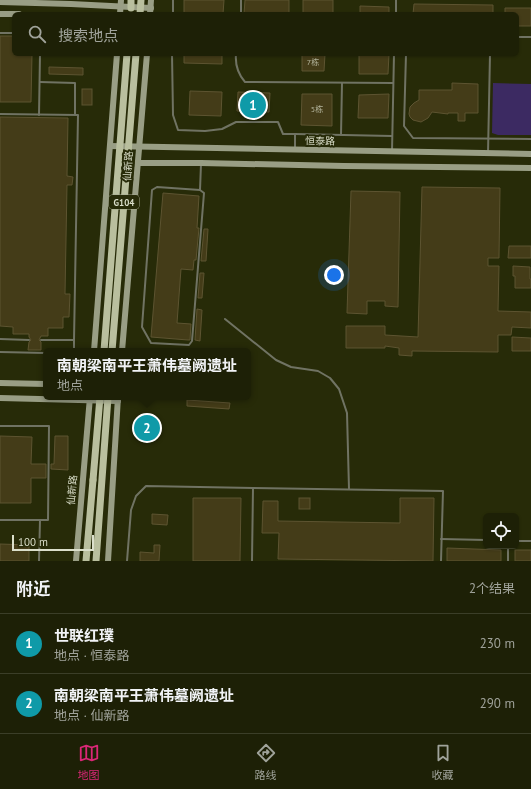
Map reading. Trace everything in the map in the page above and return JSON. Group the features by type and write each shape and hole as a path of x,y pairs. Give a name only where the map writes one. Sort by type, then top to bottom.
{"main road":[{"path":"130,11 131,0"},
{"path":"140,12 141,0"},
{"path":"0,2 71,4 121,3 150,11 151,0"},
{"path":"0,14 12,14"},
{"name":"仙新路","path":"94,348 117,56"},
{"name":"仙新路","path":"104,348 127,56"},
{"name":"仙新路","path":"112,348 136,56"},
{"name":"仙新路","path":"122,348 147,56"},
{"name":"恒泰路","path":"110,146 531,154"},
{"path":"138,164 201,163 531,168"},
{"path":"0,383 43,384"},
{"path":"0,398 43,398"},
{"name":"仙新路","path":"76,561 90,400"},
{"name":"仙新路","path":"86,561 100,400"},
{"path":"96,561 108,400"},
{"path":"109,561 118,400"}],"lane":[{"path":"173,0 173,12"},
{"path":"241,0 241,12"},
{"path":"396,0 396,12"},
{"path":"0,33 12,33"},
{"path":"519,37 531,37"},
{"path":"39,115 40,56"},
{"path":"172,56 173,115 178,130 205,131 222,129 236,122 278,122 283,134 392,136"},
{"path":"236,56 235,63 241,77 245,82 393,83"},
{"path":"392,152 394,56"},
{"path":"406,56 404,126 413,138 531,139"},
{"path":"488,154 490,56"},
{"path":"40,82 75,83 75,115 78,116 74,348"},
{"path":"341,135 342,83"},
{"path":"0,114 75,115"},
{"path":"295,134 295,150"},
{"path":"200,190 157,187 152,190 142,327 151,343 190,345 192,342 204,193 200,190 201,163"},
{"path":"225,319 276,360 291,367 318,371 330,378 339,389 347,413 349,490"},
{"path":"0,339 29,340"},
{"path":"41,340 74,340"},
{"path":"0,352 43,353"},
{"path":"0,426 49,426 48,520 0,520"},
{"path":"127,561 131,510 136,496 146,486 443,491 441,561"},
{"path":"252,561 253,488"},
{"path":"39,561 40,520"},
{"path":"441,539 483,540"},
{"path":"519,541 531,541"},
{"path":"508,549 508,561"}],"shaded area":[{"path":"493,83 531,84 531,135 498,135 492,133"}],"building":[{"path":"184,0 224,0 223,12 184,12"},
{"path":"245,0 289,0 289,12 244,12"},
{"path":"303,0 333,0 333,12 303,12"},
{"path":"414,4 493,5 493,12 413,12"},
{"path":"360,6 389,7 389,12 360,12"},
{"path":"505,8 531,8 531,26 519,26 519,12 505,12"},
{"path":"0,36 12,36 12,56 32,56 31,102 0,102"},
{"path":"184,56 222,56 222,64 184,63"},
{"path":"302,56 325,56 324,71 302,71"},
{"path":"359,56 389,56 388,74 359,74"},
{"path":"49,67 83,68 83,75 49,74"},
{"path":"452,83 478,84 478,113 465,113 465,121 458,121 458,113 448,114 432,112 428,118 421,122 413,120 410,117 410,107 419,100 419,90 452,90"},
{"path":"82,89 92,89 92,105 82,105"},
{"path":"190,91 222,92 221,116 189,115"},
{"path":"238,92 270,93 269,112 237,111"},
{"path":"302,94 332,94 332,126 301,125"},
{"path":"389,94 388,118 358,118 359,95"},
{"path":"0,117 68,118 67,176 73,177 72,185 67,185 65,294 70,294 69,317 63,317 63,328 48,328 48,336 41,336 39,340 41,342 41,350 28,350 29,342 31,340 29,334 13,334 13,327 0,326"},
{"path":"422,187 500,188 499,258 488,258 488,266 499,266 498,311 531,312 531,328 512,327 511,335 498,335 498,352 412,351 412,356 399,355 399,348 385,346 385,348 346,348 346,326 385,326 385,335 418,337"},
{"path":"351,191 400,192 398,307 385,306 385,301 367,301 367,314 347,313"},
{"path":"163,193 199,196 197,228 199,228 196,260 194,260 193,270 181,269 177,323 191,324 190,340 151,337"},
{"path":"204,229 208,229 206,261 201,261"},
{"path":"509,246 531,246 531,258 508,258"},
{"path":"513,266 530,267 531,288 515,288"},
{"path":"200,273 204,273 202,298 198,298"},
{"path":"197,309 202,310 200,341 195,340"},
{"path":"512,337 531,338 531,351 512,351"},
{"path":"187,400 230,403 229,409 187,406"},
{"path":"0,436 32,437 31,464 46,464 46,478 31,478 31,503 0,503"},
{"path":"55,436 68,436 68,470 51,469 51,464 54,464"},
{"path":"193,498 241,498 240,561 193,561"},
{"path":"299,498 310,498 310,509 299,509"},
{"path":"400,498 434,498 433,561 278,559 279,533 262,533 263,501 278,501 278,521 400,523"},
{"path":"152,514 168,515 167,525 152,524"},
{"path":"0,544 29,545 29,561 0,561"},
{"path":"154,545 160,545 159,561 140,561 140,552 154,553"},
{"path":"447,548 501,550 501,561 447,561"},
{"path":"515,550 531,550 531,561 515,561"}],"place":[{"name":"世联红璞","path":"253,105"},
{"name":"南朝梁南平王萧伟墓阙遗址","path":"147,428"}]}
